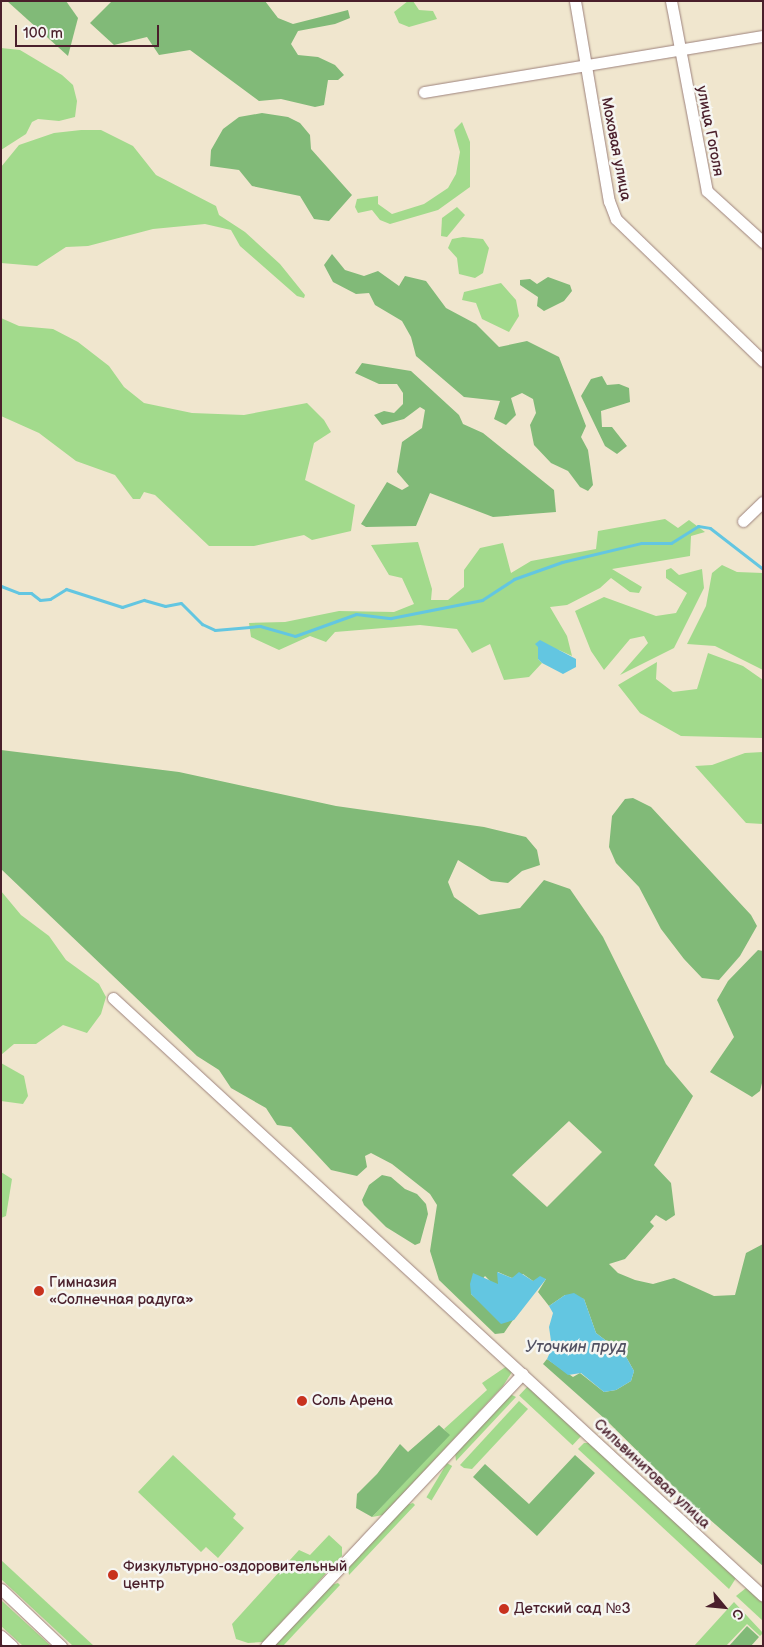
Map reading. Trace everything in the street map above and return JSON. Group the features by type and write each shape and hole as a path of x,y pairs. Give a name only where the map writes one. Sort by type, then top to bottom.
{"street":[{"name":"Моховая улица","path":"575,1 609,201 616,219 763,361"},
{"name":"улица Гоголя","path":"671,1 707,191 763,242"},
{"path":"424,92 585,65 618,62 679,49 763,36"},
{"path":"744,521 763,502"},
{"name":"Сильвинитовая улица","path":"113,998 763,1596"},
{"path":"266,1646 522,1374"},
{"path":"1,1589 61,1646"},
{"path":"1,1636 12,1646"}],"green space":[{"path":"7,1 66,1 78,18 68,56"},
{"path":"112,1 265,1 278,18 293,24 348,10 350,18 335,24 298,31 291,44 298,55 318,57 335,65 344,75 338,80 328,80 324,105 315,107 281,99 259,101 190,50 159,55 147,37 114,45 90,23"},
{"path":"408,1 413,1 419,10 433,11 437,19 409,27 399,23 394,12"},
{"path":"1,48 20,50 62,75 73,85 77,101 75,117 59,121 38,119 32,122 26,134 1,150"},
{"path":"262,113 288,117 300,123 310,135 311,149 352,195 329,221 314,219 300,196 252,186 239,170 210,166 211,150 223,129 239,117"},
{"path":"462,122 470,142 470,187 438,210 390,224 380,220 372,210 358,213 355,207 357,199 378,196 378,204 392,214 424,204 448,188 456,174 460,152 454,130"},
{"path":"101,130 133,146 156,175 216,206 219,215 245,232 280,264 305,295 304,298 297,296 240,246 231,230 205,224 153,229 88,246 66,247 37,266 1,263 1,167 19,145 54,133"},
{"path":"457,207 465,215 447,237 441,236 442,218"},
{"path":"463,237 483,239 489,248 483,273 475,278 459,274 457,258 448,248 452,239"},
{"path":"332,254 345,270 364,276 378,271 399,286 405,276 426,281 446,308 476,324 499,347 527,341 559,357 586,426 581,437 588,450 593,485 588,491 580,487 568,471 551,463 534,445 530,425 536,413 533,399 522,393 511,398 516,415 506,425 494,419 500,401 464,397 416,356 411,337 402,321 375,305 369,293 356,294 333,282 324,265"},
{"path":"548,277 570,285 572,291 564,301 544,311 537,306 538,297 520,285 520,280 530,279 537,284"},
{"path":"501,283 516,300 519,316 509,332 482,319 476,303 462,300 464,292"},
{"path":"1,318 19,326 53,329 78,342 109,366 124,387 144,403 192,413 244,415 307,403 324,420 331,432 314,443 305,480 355,505 351,531 312,540 304,535 254,546 209,546 155,495 144,492 140,499 133,499 115,475 76,461 39,433 1,416"},
{"path":"362,363 411,371 459,415 463,424 483,433 554,490 556,512 493,517 430,493 416,526 366,527 361,524 387,482 402,490 409,486 397,472 402,442 422,428 425,410 420,407 404,419 382,425 374,415 384,411 394,413 403,404 403,393 397,384 379,384 355,373"},
{"path":"602,376 607,385 619,384 629,388 630,402 601,411 602,427 612,427 627,446 617,454 605,446 581,396 591,379"},
{"path":"665,519 678,528 689,520 705,532 691,536 690,556 612,569 642,587 639,593 630,592 611,578 600,588 567,605 550,607 567,636 572,656 559,650 539,647 538,659 542,663 529,677 504,680 490,644 472,653 457,629 420,625 335,632 326,642 310,636 279,650 251,637 249,623 285,622 339,611 394,612 414,604 402,578 389,575 371,545 418,542 432,589 431,600 448,600 464,587 464,570 480,548 503,543 511,573 531,561 596,549 598,531"},
{"path":"722,565 737,572 763,573 763,670 715,646 687,644 706,606 712,573"},
{"path":"671,568 679,575 702,569 704,588 674,648 620,675 648,643 644,636 630,639 604,670 591,651 575,611 604,597 656,616 676,613 687,593 666,578 666,570"},
{"path":"708,653 743,666 763,680 763,738 681,736 640,713 618,685 657,662 656,679 673,692 697,689"},
{"path":"1,750 179,772 336,806 484,827 526,837 537,850 540,865 522,871 508,883 491,881 458,860 448,882 454,897 479,915 520,908 544,880 570,889 603,937 666,1064 693,1096 654,1165 671,1183 675,1215 666,1221 656,1215 650,1222 654,1226 625,1259 609,1264 618,1273 635,1280 653,1284 674,1278 714,1296 735,1295 746,1253 763,1244 763,1566 684,1497 605,1419 543,1364 547,1359 573,1377 580,1373 604,1392 616,1390 631,1381 634,1371 625,1355 596,1333 584,1299 565,1295 549,1306 538,1292 546,1279 533,1281 523,1274 512,1278 498,1272 498,1284 494,1285 485,1276 471,1294 480,1302 513,1320 504,1333 495,1334 439,1280 430,1251 437,1205 430,1194 392,1164 371,1153 365,1156 367,1167 357,1176 331,1170 291,1127 277,1125 266,1108 231,1088 219,1070 197,1056 1,869","holes":["569,1121 602,1152 547,1207 512,1175"]},
{"path":"763,752 763,824 746,823 695,766 712,765 745,753"},
{"path":"633,798 651,807 751,915 757,926 740,956 719,980 702,978 684,959 661,929 639,887 616,863 609,847 612,816 625,799"},
{"path":"1,891 21,915 49,936 66,960 99,984 106,997 101,1014 87,1033 63,1025 36,1044 14,1044 1,1055"},
{"path":"758,950 763,951 763,1079 760,1091 752,1097 710,1072 734,1037 717,1000 728,981"},
{"path":"1,1063 24,1076 28,1096 23,1104 1,1101"},
{"path":"1,1172 12,1179 6,1216 1,1218"},
{"path":"382,1175 391,1177 405,1189 417,1194 426,1204 428,1214 420,1243 415,1245 386,1227 364,1205 362,1200 369,1185"},
{"path":"507,1366 512,1372 503,1386 383,1515 372,1517 449,1435 444,1429 487,1390 482,1383"},
{"path":"528,1386 581,1436 573,1445 519,1396"},
{"path":"510,1394 516,1397 456,1461 455,1452"},
{"path":"519,1401 528,1409 472,1469 464,1468 460,1465"},
{"path":"439,1425 450,1435 372,1517 356,1508 357,1494 377,1474 400,1444 408,1452"},
{"path":"584,1443 590,1443 736,1578 729,1589 578,1449"},
{"path":"173,1455 236,1514 233,1518 244,1528 218,1558 206,1547 201,1552 138,1492"},
{"path":"575,1455 595,1473 537,1536 473,1477 485,1464 529,1504"},
{"path":"447,1463 452,1466 432,1500 426,1497"},
{"path":"413,1503 415,1505 349,1575 348,1568 406,1505"},
{"path":"329,1535 342,1547 342,1556 263,1642 248,1643 236,1639 232,1624 299,1550 310,1555"},
{"path":"1,1560 94,1646 73,1646 1,1579"},
{"path":"338,1583 340,1585 283,1646 274,1646 331,1585"},
{"path":"746,1588 763,1602 763,1621 736,1596"},
{"path":"1,1600 51,1646 23,1646 1,1626"},
{"path":"734,1602 763,1633 760,1636 747,1624 726,1646 694,1646"},
{"path":"747,1626 759,1637 751,1646 729,1646"}],"water":[{"path":"540,640 576,659 576,667 563,674 542,663 538,659 538,647 535,644"},
{"name":"Уточкин пруд","path":"497,1272 512,1278 519,1272 533,1281 540,1276 546,1279 514,1320 501,1324 471,1294 470,1284 473,1273 498,1284"},
{"name":"Уточкин пруд","path":"574,1293 584,1299 596,1333 625,1355 634,1371 631,1381 616,1390 604,1392 581,1373 568,1375 547,1359 552,1348 549,1327 553,1313 549,1306 565,1295"}],"waterway":[{"path":"1,586 19,593 31,593 40,600 50,599 66,589 122,607 144,600 165,606 181,603 202,624 215,630 260,626 295,636 356,614 391,618 482,600 514,579 562,562 641,543 671,543 698,526 710,528 763,569"}],"place":[{"name":"Гимназия «Солнечная радуга»","path":"39,1291"},
{"name":"Соль Арена","path":"302,1401"},
{"name":"Физкультурно-оздоровительный центр","path":"113,1575"},
{"name":"Детский сад №3","path":"504,1609"}]}
